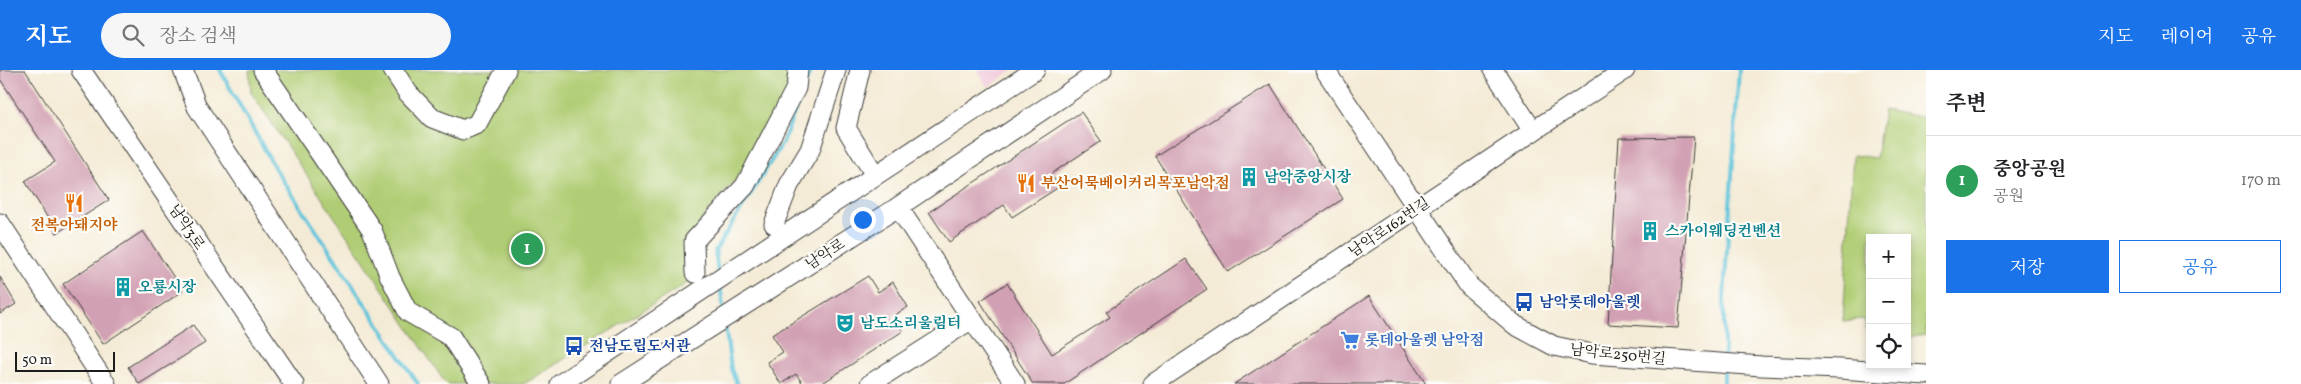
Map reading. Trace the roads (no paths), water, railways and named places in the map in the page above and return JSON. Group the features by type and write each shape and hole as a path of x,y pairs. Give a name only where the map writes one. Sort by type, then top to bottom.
{"street":[{"name":"남악3로","path":"81,70 294,384"},
{"path":"183,70 197,107 379,384"},
{"path":"263,70 372,230 390,277 408,312 451,337 481,384"},
{"path":"393,70 408,93 432,118 463,130 477,124 506,70"},
{"path":"695,273 694,241 745,186 796,88 798,70"},
{"path":"774,224 789,184 810,150 836,70"},
{"path":"860,70 846,128 875,175"},
{"path":"560,384 1036,70"},
{"name":"남악로","path":"621,384 898,207 1102,70"},
{"name":"남악로250번길","path":"1325,70 1469,286 1515,325 1554,346 1592,354 1926,375"},
{"path":"1493,70 1533,131"},
{"name":"남악로162번길","path":"1153,384 1625,70"},
{"path":"898,207 1016,384"},
{"path":"0,223 106,384"},
{"path":"870,384 972,319"}],"waterway":[{"path":"220,70 276,170 418,384"},
{"path":"805,84 811,70"},
{"path":"1724,357 1724,296 1739,70"},
{"path":"718,273 715,251 783,142 797,105"},
{"path":"720,285 724,313"},
{"path":"725,325 731,369 737,384"},
{"path":"1724,369 1724,384"}],"place":[{"name":"남악중앙시장","path":"1249,177"},
{"name":"부산어묵베이커리목포남악점","path":"1026,183"},
{"name":"전복아돼지야","path":"74,203"},
{"name":"스카이웨딩컨벤션","path":"1650,231"},
{"name":"중앙공원","path":"527,249"},
{"name":"오룡시장","path":"123,287"},
{"name":"남악롯데아울렛","path":"1524,302"},
{"name":"남도소리울림터","path":"845,323"},
{"name":"롯데아울렛 남악점","path":"1350,340"},
{"name":"전남도립도서관","path":"574,346"}]}
